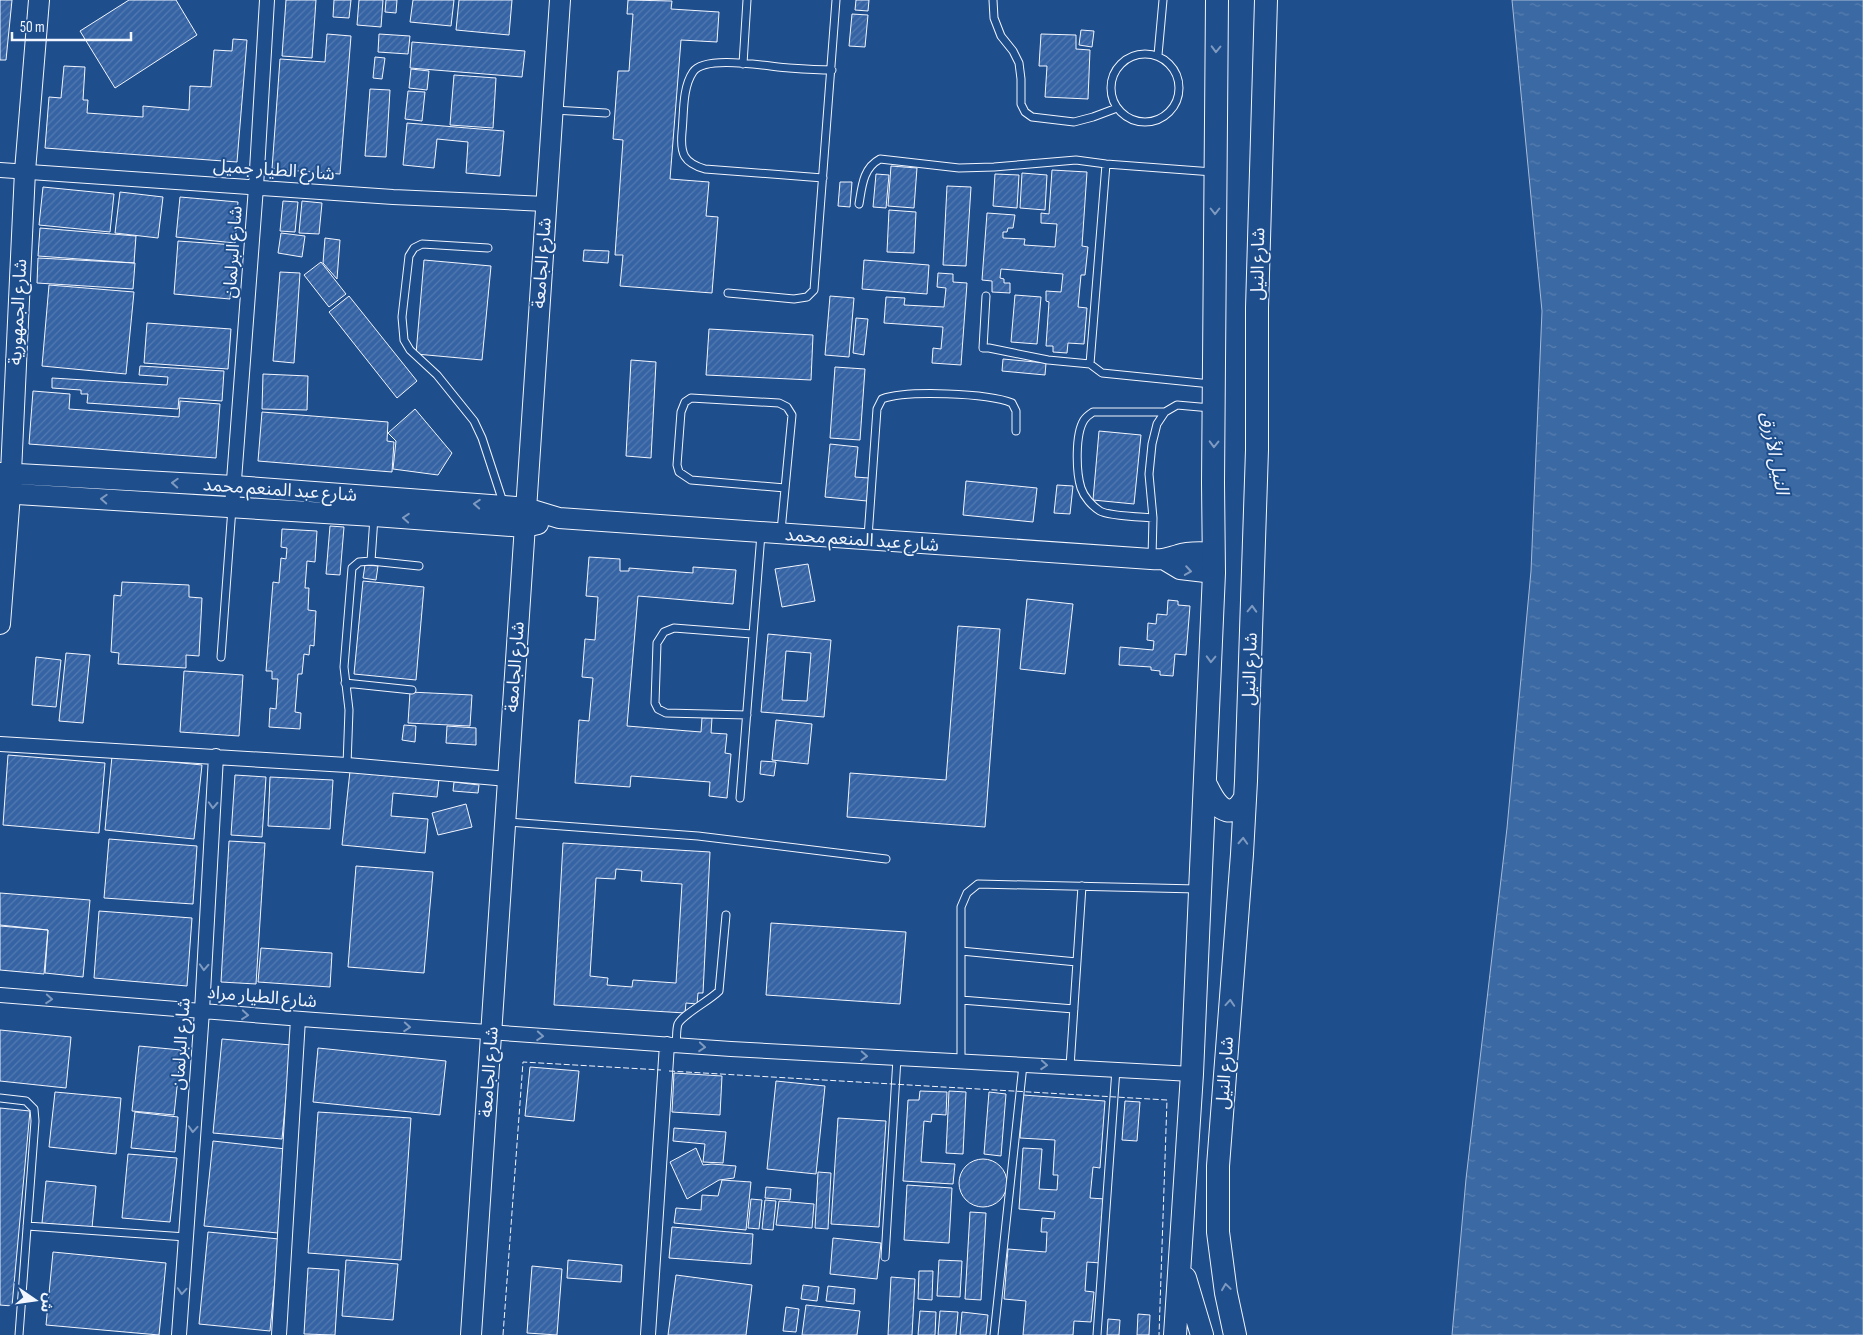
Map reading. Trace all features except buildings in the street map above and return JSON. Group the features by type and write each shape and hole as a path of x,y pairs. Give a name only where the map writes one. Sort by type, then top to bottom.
{"main road":[{"name":"شارع الجمهورية","path":"0,624 5,473 25,171 39,0"},
{"name":"شارع الجامعة","path":"471,1335 560,0"},
{"name":"شارع النيل","path":"1175,1335 1192,1074 1206,785 1214,563 1217,0"},
{"name":"شارع النيل","path":"1235,1335 1226,1293 1218,1232 1218,1166 1245,798 1257,460 1257,308 1266,0"},
{"name":"شارع عبد المنعم محمد","path":"5,473 234,486 374,506 1158,560 1194,552 1214,563"},
{"name":"شارع عبد المنعم محمد","path":"5,494 232,507 504,506 525,517"},
{"path":"1206,785 1213,801 1229,810 1237,808 1245,798"},
{"path":"1180,1260 1202,1335"}],"street":[{"name":"شارع البرلمان","path":"232,507 256,187 267,0"},
{"name":"شارع الطيار جميل","path":"0,170 393,197 546,204"},
{"path":"0,744 216,756 508,778"},
{"name":"شارع البرلمان","path":"178,1335 202,1011 216,756"},
{"name":"شارع الطيار مراد","path":"0,995 491,1033 961,1062 1192,1074"},
{"path":"279,1335 298,1019"},
{"path":"648,1335 672,1044"}],"lane":[{"path":"743,64 747,0"},
{"path":"728,293 794,299 808,298 814,290 836,0"},
{"path":"993,0 994,18 1001,36 1013,51 1019,64 1022,79 1021,104 1025,112 1032,117 1074,122 1117,108"},
{"path":"1158,55 1163,0"},
{"path":"1144,53 1158,55 1170,63 1178,75 1180,89 1177,103 1168,115 1155,121 1141,122 1127,118 1117,108 1111,94 1112,80 1118,66 1129,57 1144,53"},
{"path":"823,178 705,169 692,165 684,156 681,144 687,84 694,71 703,65 716,63 743,64 832,70"},
{"path":"552,109 606,113"},
{"path":"859,204 866,172 871,164 880,159 959,168 1076,160 1216,173"},
{"path":"1090,364 1106,164"},
{"path":"488,248 422,244 414,248 409,256 402,316 404,340 410,350 437,376 474,421 482,438 504,506"},
{"path":"986,296 983,348 1048,360 1090,364 1102,373 1215,384"},
{"path":"868,540 877,409 882,399 892,395 1001,398 1012,403 1016,411 1016,431"},
{"path":"740,798 752,634 771,534 785,488 792,415 787,407 779,404 691,398 685,402 680,421 677,465 679,472 692,480 785,488"},
{"path":"1158,560 1149,474 1151,452 1158,424 1165,412 1177,405 1214,408"},
{"path":"1153,518 1102,512 1089,502 1081,490 1078,472 1078,442 1084,419 1093,412 1165,412"},
{"path":"371,561 374,506"},
{"path":"221,657 232,507"},
{"path":"347,765 349,710 344,667 352,568 359,562 371,561 420,566"},
{"path":"747,715 666,712 658,709 655,703 657,643 664,632 674,628 752,634"},
{"path":"345,683 412,690"},
{"path":"505,822 698,836 886,859"},
{"path":"961,1062 962,907 967,893 978,884 1200,889"},
{"path":"1070,1067 1082,886"},
{"path":"672,1044 682,1018 711,999 719,991 726,915"},
{"path":"961,951 1077,962"},
{"path":"962,1000 1074,1010"},
{"path":"885,1256 897,1058"},
{"path":"994,1335 1023,1064"},
{"path":"1097,1335 1116,1069"},
{"path":"0,1098 26,1102 34,1108 35,1120 19,1335"},
{"path":"27,1226 186,1237"}],"water":[{"name":"النيل الأزرق","path":"1512,0 1863,0 1863,1335 1452,1335 1466,1179 1507,828 1531,571 1542,311"}],"fence":[{"path":"503,1335 523,1062 661,1070"},
{"path":"669,1071 1167,1100 1159,1335"}]}
